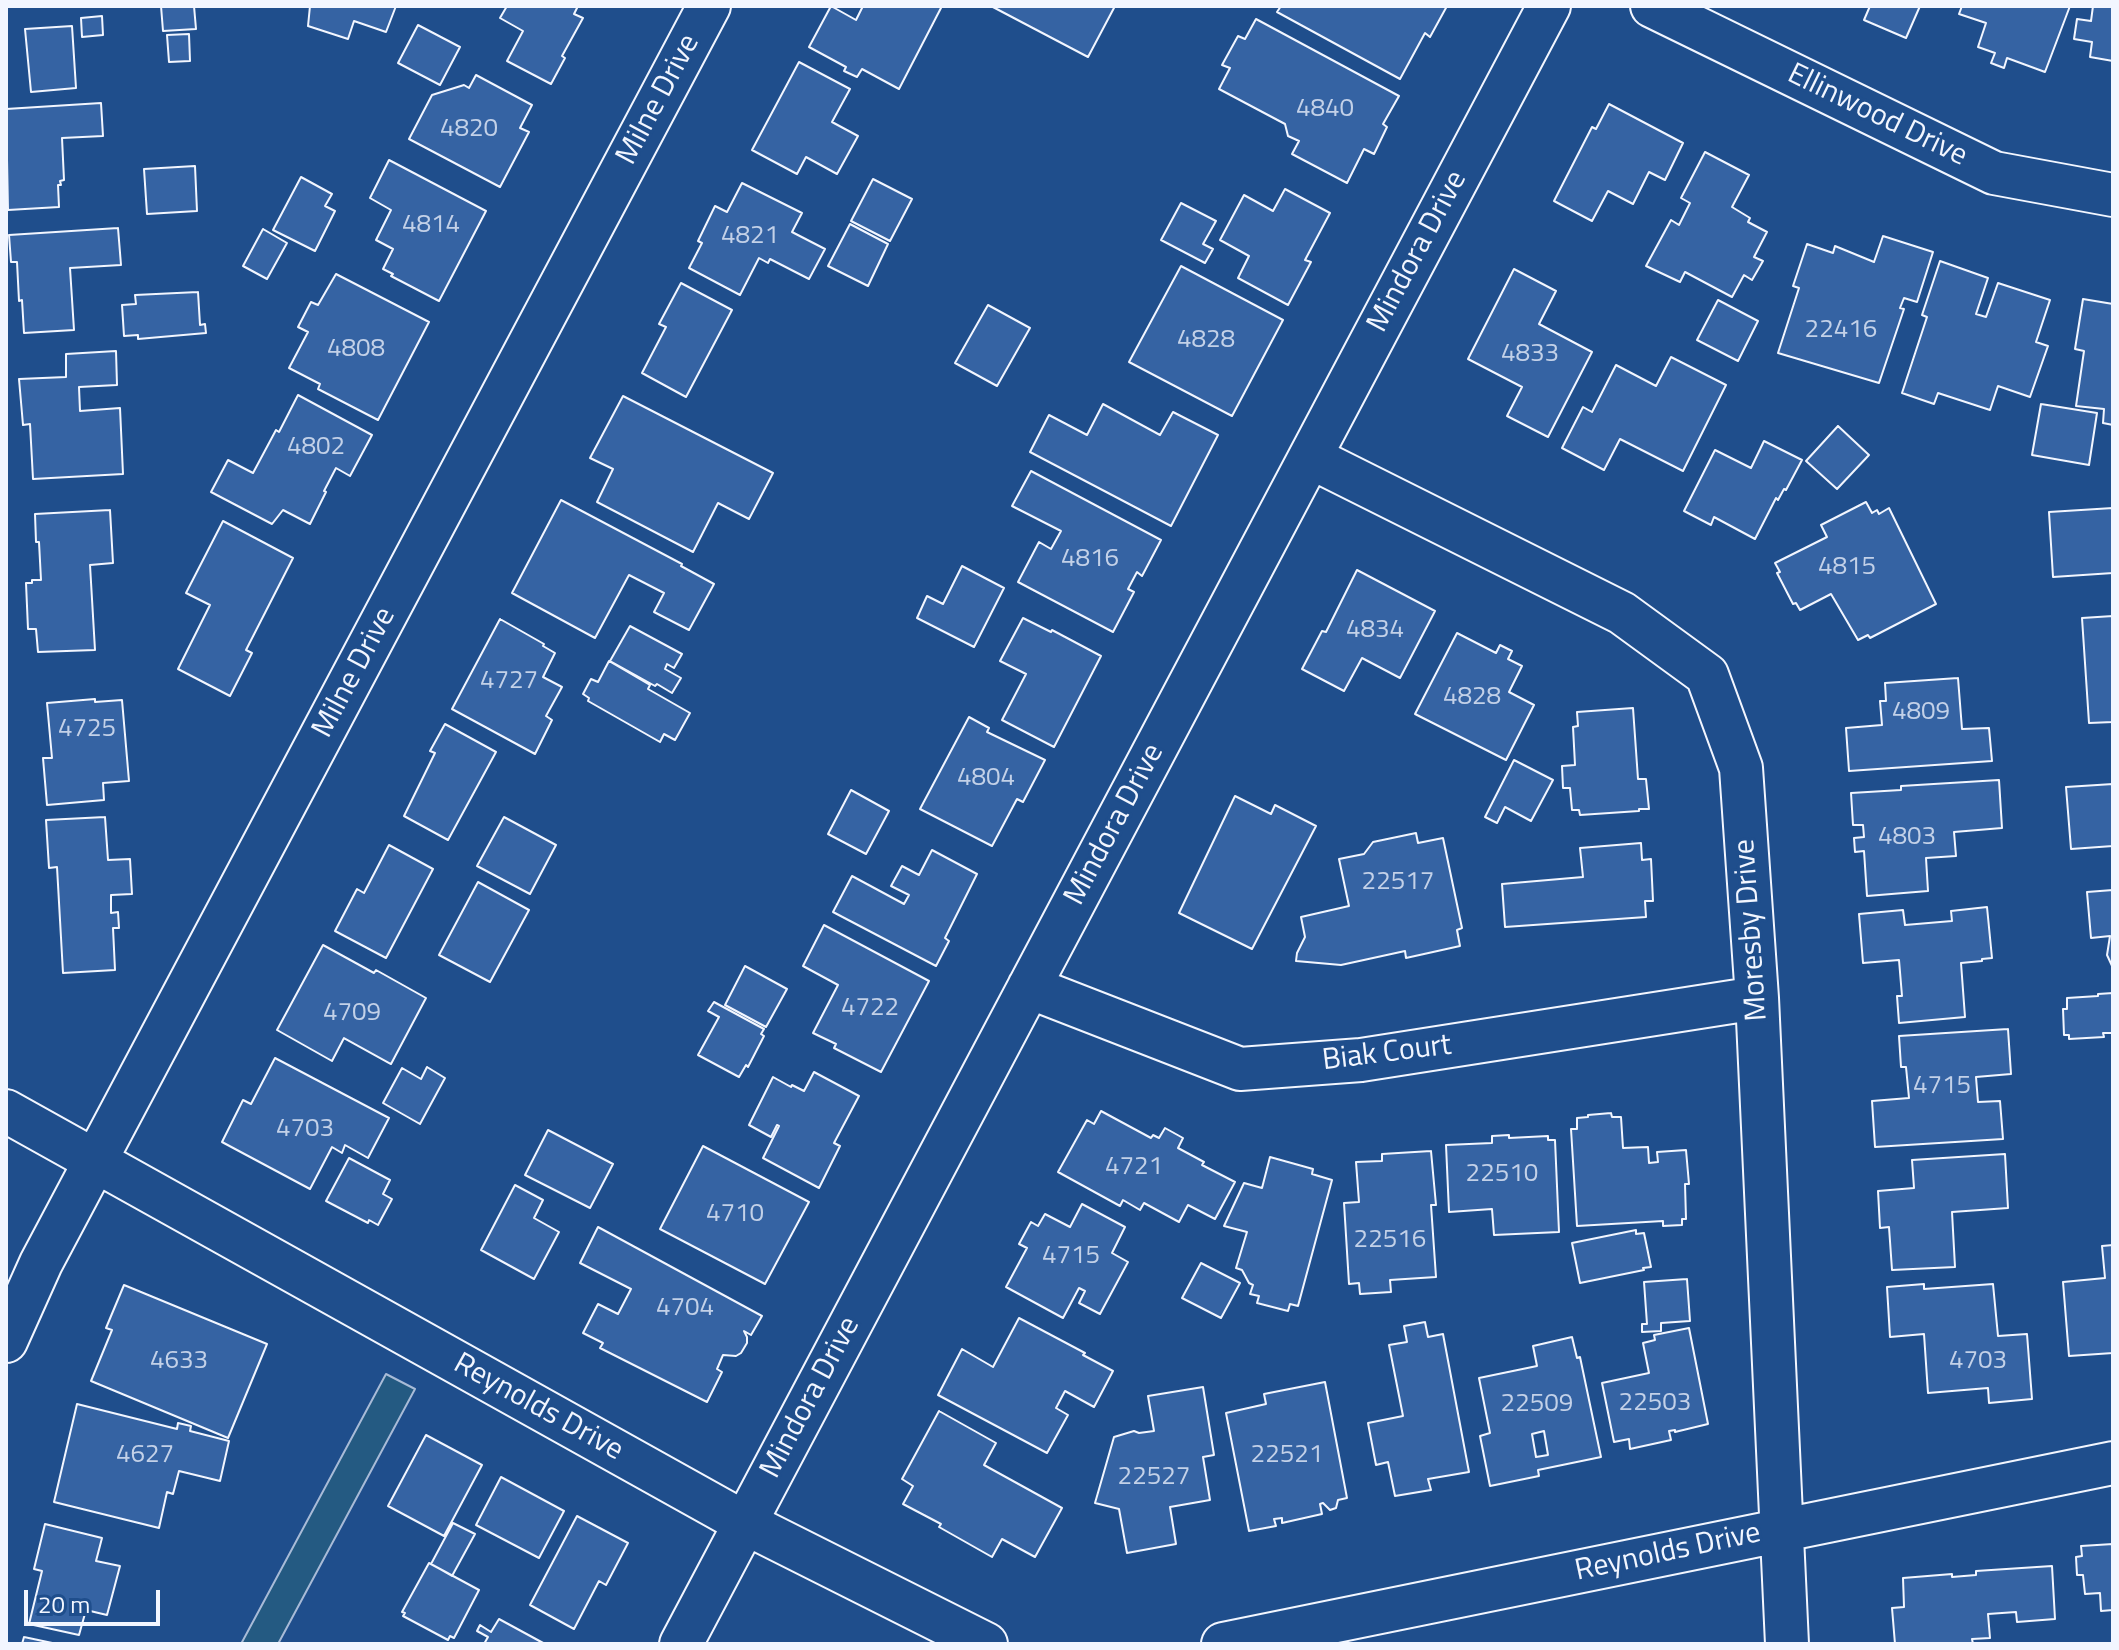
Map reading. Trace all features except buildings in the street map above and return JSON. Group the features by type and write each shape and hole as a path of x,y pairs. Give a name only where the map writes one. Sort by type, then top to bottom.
{"street":[{"name":"Milne Drive","path":"6,1341 41,1263 709,6"},
{"name":"Mindora Drive","path":"681,1644 1549,6"},
{"name":"Ellinwood Drive","path":"1652,6 1994,173 2113,195"},
{"name":"Moresby Drive","path":"1310,457 1622,613 1707,675 1741,768 1757,998 1787,1644"},
{"name":"Biak Court","path":"1029,987 1240,1069 1361,1060 1757,998"},
{"name":"Reynolds Drive","path":"6,1111 745,1523 986,1644"},
{"name":"Reynolds Drive","path":"1223,1644 2113,1463"}],"shaded area":[{"path":"386,1374 415,1389 278,1644 241,1644"}]}
